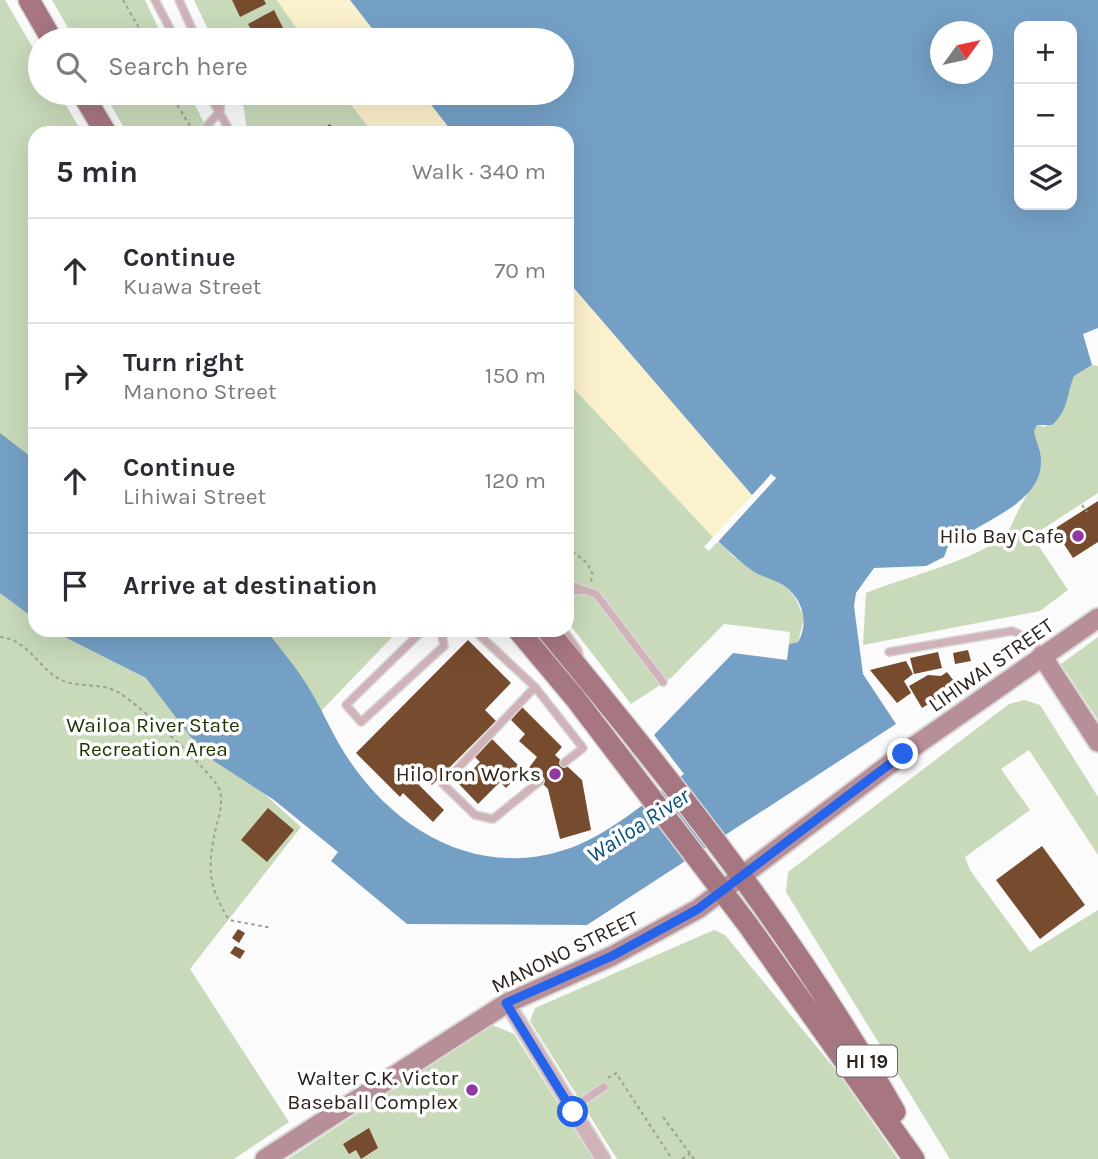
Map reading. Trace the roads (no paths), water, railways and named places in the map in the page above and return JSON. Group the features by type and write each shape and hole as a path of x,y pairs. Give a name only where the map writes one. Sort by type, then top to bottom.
{"main road":[{"path":"29,0 45,28"},
{"path":"89,105 102,126"},
{"name":"HI 19","path":"524,637 646,789 914,1159"},
{"name":"HI 19","path":"553,637 667,775 743,877 849,1030 922,1159"}],"street":[{"name":"LIHIWAI STREET","path":"743,877 903,754 1098,618"},
{"path":"1042,656 1098,742"},
{"name":"MANONO STREET","path":"265,1159 506,1003 648,937 743,877"},
{"path":"506,1003 603,1159"}],"lane":[{"path":"155,0 170,28"},
{"path":"179,0 192,28"},
{"path":"216,105 228,126"},
{"path":"207,126 220,111 220,105"},
{"path":"574,586 596,594 663,682"},
{"path":"574,591 587,590"},
{"path":"889,652 1012,631 1031,639 1042,656"},
{"path":"416,637 346,705 361,722 444,646 442,637"},
{"path":"481,637 535,687 583,748 564,763"},
{"path":"568,637 578,650 583,673"},
{"path":"535,687 443,784 475,815 493,819 540,781"},
{"path":"571,1109 605,1084"}],"water":[{"name":"Wailoa River","path":"350,0 1098,0 1098,328 1083,334 1092,365 1074,376 1064,408 1052,425 1037,425 1034,431 1041,468 1028,493 1004,512 965,536 953,532 944,557 926,566 874,568 856,593 854,606 863,674 896,724 587,925 407,924 331,861 338,852 274,800 214,761 190,736 146,678 65,637 271,637 305,682 349,760 370,787 394,811 420,830 449,845 479,855 511,858 544,855 578,845 619,822 684,774 654,735 733,653 787,660 789,644 798,642 801,635 803,613 792,592 756,573 718,541 776,478 771,475 752,495 574,288 574,126 448,126 431,105 574,105 574,28 372,28"},
{"path":"0,433 28,455 28,614 0,593"}],"place":[{"name":"Hilo Bay Cafe","path":"1078,536"},
{"name":"Hilo Iron Works","path":"555,774"},
{"name":"Walter C.K. Victor Baseball Complex","path":"472,1090"}],"park label":[{"name":"Wailoa River State Recreation Area","path":"153,737"}]}
